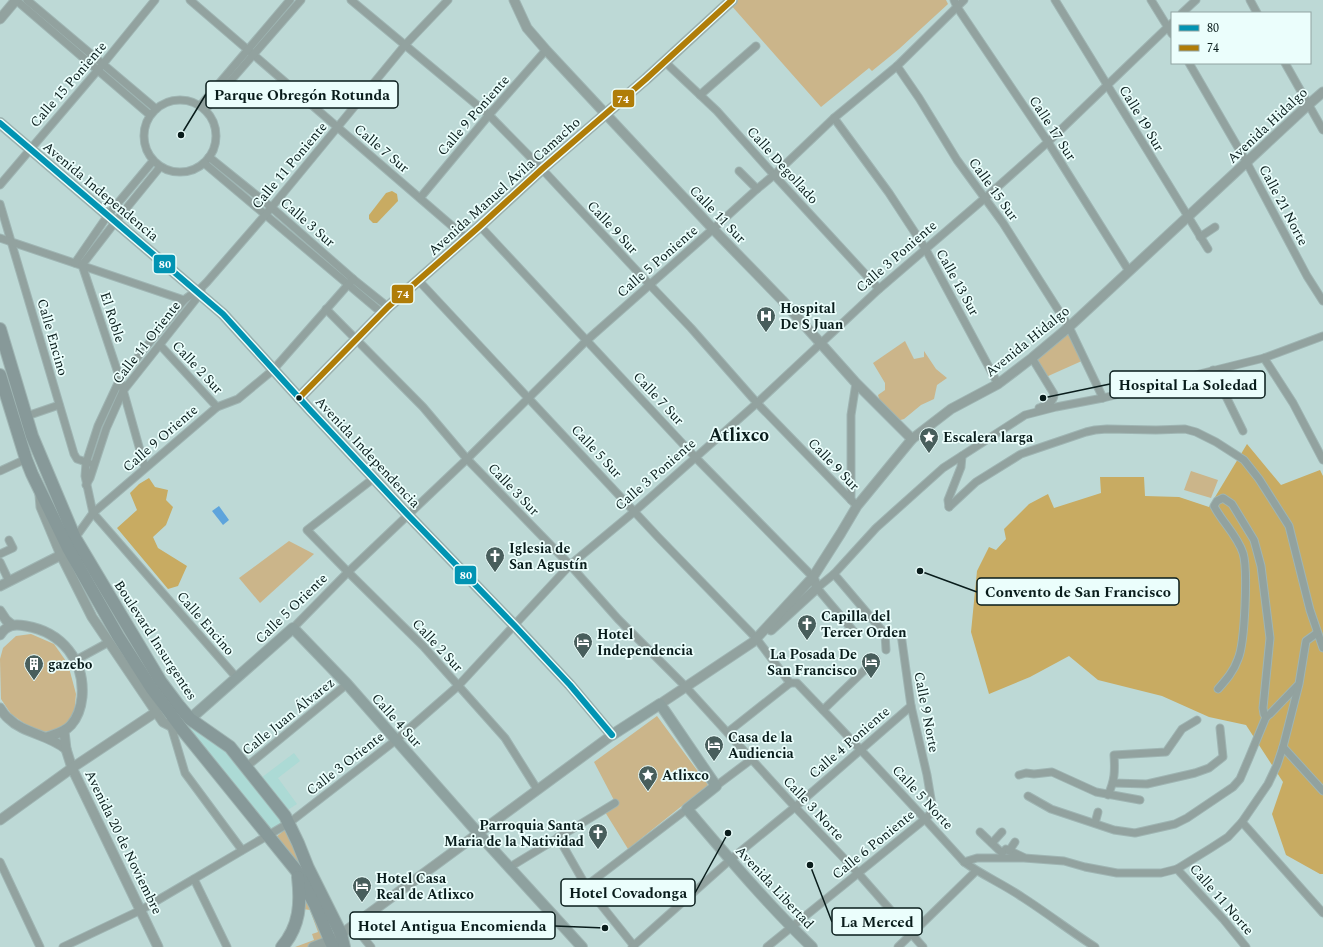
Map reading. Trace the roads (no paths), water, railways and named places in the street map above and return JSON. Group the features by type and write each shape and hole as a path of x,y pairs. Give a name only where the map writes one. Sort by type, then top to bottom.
{"main road":[{"name":"Avenida Manuel Ávila Camacho","path":"299,398 385,310 542,169 606,115 732,0"},
{"name":"Avenida Independencia","path":"0,123 199,291 224,314 273,370 408,515 570,685 612,735"},
{"name":"Boulevard Insurgentes","path":"0,329 32,436 68,547 179,706 190,719 230,747 285,816 308,868 335,940"},
{"name":"Boulevard Insurgentes","path":"0,374 26,459 39,489 68,547 127,649 152,689 185,733 271,835 298,874 335,940"},
{"name":"Calle 5 Oriente","path":"190,719 293,628"},
{"name":"Calle 4 Sur","path":"293,628 347,684 478,833 582,947"},
{"path":"612,735 660,704 716,786 687,809"},
{"name":"Avenida Libertad","path":"687,809 730,860 791,927 812,947"},
{"path":"282,947 293,930 298,913 300,898 298,874"},
{"path":"335,940 344,947"}],"street":[{"path":"0,19 16,0 150,115"},
{"path":"27,0 156,109"},
{"name":"Calle 15 Poniente","path":"0,185 98,70 155,0"},
{"name":"Calle 7 Sur","path":"190,0 466,238"},
{"path":"202,108 247,50 290,0"},
{"path":"202,108 254,55 301,0"},
{"name":"Calle 9 Sur","path":"351,0 489,115 542,169 650,286 692,328 757,403 854,503"},
{"name":"Calle 11 Poniente","path":"199,291 266,214 405,46 448,0"},
{"name":"Calle 11 Sur","path":"514,0 527,28 546,50 713,229 782,300 856,383 912,439"},
{"name":"Calle 5 Poniente","path":"408,515 467,460 586,341 774,175 834,118 897,66 955,3 964,0"},
{"name":"Calle 19 Sur","path":"1055,0 1208,249"},
{"path":"1151,0 1170,25"},
{"path":"1183,12 1196,0"},
{"path":"1250,0 1256,12"},
{"name":"Calle 17 Sur","path":"955,3 1048,142 1129,271"},
{"name":"Calle 3 Poniente","path":"515,626 570,565 635,511 757,403 879,289 1048,142 1170,25"},
{"path":"700,95 756,46"},
{"name":"Calle 9 Poniente","path":"420,198 489,115 546,50"},
{"name":"Calle Degollado","path":"665,62 717,111 879,289"},
{"name":"Calle 21 Norte","path":"1190,64 1247,163 1307,276 1323,301"},
{"path":"1286,64 1323,130"},
{"name":"Calle 15 Sur","path":"897,66 919,98 957,160 1003,223 1069,327 1103,398"},
{"name":"Avenida Hidalgo","path":"756,641 813,577 841,533 854,503 912,439 951,409 998,384 1069,327 1323,92"},
{"path":"176,100 184,100 202,108 213,122 216,136 215,144 207,160 190,171 175,172 160,167 148,154 143,140 145,124 150,115 156,109 168,102 176,100"},
{"name":"Calle 13 Sur","path":"834,118 890,193 925,248 998,384"},
{"name":"Calle 3 Sur","path":"207,160 271,207 351,282"},
{"name":"Calle 3 Sur","path":"207,160 266,214 385,310"},
{"path":"82,265 112,218 153,161"},
{"path":"74,263 112,218 160,167"},
{"path":"739,171 757,189"},
{"name":"Calle Encino","path":"0,204 74,454 76,459 90,464"},
{"name":"Calle 7 Sur","path":"480,226 695,457 813,577 817,588"},
{"path":"1200,237 1215,227"},
{"path":"0,238 184,300"},
{"name":"El Roble","path":"82,265 120,379 145,468"},
{"name":"Calle 5 Sur","path":"419,281 756,641"},
{"path":"273,370 351,282"},
{"name":"Calle 11 Oriente","path":"90,464 98,426 120,379 184,300 199,291"},
{"name":"Calle 11 Oriente","path":"93,512 84,476 123,391 160,345 199,291"},
{"name":"Calle 3 Sur","path":"326,309 423,407 467,460 570,565 618,620 685,686"},
{"path":"1025,415 1056,407 1103,398 1264,358 1323,336"},
{"name":"Calle 2 Sur","path":"160,345 217,406"},
{"path":"855,633 817,588 834,574 876,528 943,468 1025,415 1051,403 1054,398 1054,394 1032,358"},
{"path":"1264,358 1293,403 1323,460"},
{"name":"Calle 9 Oriente","path":"68,547 93,512 217,406 238,399 273,370"},
{"path":"1213,370 1243,431"},
{"path":"854,503 851,415 856,383"},
{"path":"27,416 60,405"},
{"path":"962,456 961,467 948,500 949,508 976,482 1021,454 1086,432 1095,430 1128,429 1185,429 1196,432 1244,460 1289,526 1310,610 1323,648"},
{"path":"0,471 26,459"},
{"name":"Calle 2 Sur","path":"374,478 307,530 423,646 504,738 537,789"},
{"path":"1218,689 1231,674 1239,658 1242,637 1246,566 1243,552 1235,536 1218,514 1214,506 1217,501 1223,498 1232,504 1254,540 1261,566 1270,638 1263,708 1266,717"},
{"name":"Calle Encino","path":"93,512 236,678"},
{"name":"Calle 5 Oriente","path":"293,628 348,572 408,515"},
{"path":"0,554 13,548 9,540"},
{"path":"0,586 68,547"},
{"name":"Boulevard Insurgentes","path":"68,547 92,617 163,722 185,733"},
{"path":"0,562 9,581"},
{"path":"834,574 885,634 886,650"},
{"name":"Avenida Hidalgo","path":"660,704 685,686 756,641 817,588"},
{"path":"1,614 12,625 33,627 47,632 59,640 76,660 81,675 83,689 82,702 78,715 71,725 64,731 47,737"},
{"path":"1,614 2,632"},
{"path":"2,632 12,625"},
{"name":"Calle 3 Oriente","path":"63,947 141,910 242,850 271,835 289,823 396,740 458,686 515,626"},
{"path":"964,862 979,855 1064,861 1085,868 1117,873 1161,873 1177,869 1228,837 1242,822 1268,784 1277,765 1299,684 1306,641 1317,633"},
{"name":"Calle 9 Norte","path":"885,634 901,634 911,706 933,811"},
{"name":"Calle 5 Norte","path":"756,641 790,683 797,683 861,749 964,862 976,871 1022,897 1095,947"},
{"path":"76,660 109,642"},
{"path":"823,710 876,659"},
{"path":"728,732 790,683"},
{"name":"Calle Juan Álvarez","path":"246,767 347,684"},
{"path":"1028,796 1052,809 1114,830 1135,833 1175,824 1187,818 1233,787 1240,779 1250,758 1266,717 1299,684"},
{"name":"Calle 3 Norte","path":"685,686 795,807 858,873 923,947"},
{"name":"Calle 4 Poniente","path":"637,945 730,860 795,807 911,706"},
{"path":"0,708 7,718 23,729 47,737 59,743 66,749"},
{"path":"0,820 72,768 156,712"},
{"path":"1108,795 1115,774 1114,755 1166,752 1182,729 1197,720"},
{"path":"171,726 185,773 242,850"},
{"path":"1113,783 1147,784 1196,774 1209,768 1223,758 1220,728"},
{"name":"Avenida 20 de Noviembre","path":"64,731 66,749 72,768 158,947"},
{"path":"313,947 335,940 353,925 612,735"},
{"path":"1283,747 1323,791"},
{"path":"716,786 752,758"},
{"path":"1019,775 1026,773 1034,774 1052,772 1096,792 1140,800"},
{"path":"510,867 614,803"},
{"path":"586,886 687,809"},
{"name":"Calle 6 Poniente","path":"766,947 933,811"},
{"path":"1095,823 1098,812"},
{"path":"1242,822 1323,914"},
{"path":"980,832 1002,853 1006,849 1024,858"},
{"path":"992,843 1002,832"},
{"path":"558,837 586,886 637,945"},
{"path":"1009,851 1015,842"},
{"path":"0,862 40,947"},
{"name":"Calle 11 Norte","path":"1177,869 1224,920 1246,947"},
{"path":"898,947 976,871"},
{"path":"194,879 227,947"},
{"path":"353,925 371,947"}],"water":[{"path":"219,506 229,520 223,525 212,511"}],"place":[{"name":"Parque Obregón Rotunda","path":"181,135"},
{"name":"Hospital De S Juan","path":"766,333"},
{"name":"Hospital La Soledad","path":"1043,398"},
{"name":"Escalera larga","path":"929,454"},
{"name":"Convento de San Francisco","path":"920,571"},
{"name":"Iglesia de San Agustín","path":"495,573"},
{"name":"Capilla del Tercer Orden","path":"807,641"},
{"name":"Hotel Independencia","path":"583,659"},
{"name":"La Posada De San Francisco","path":"871,679"},
{"name":"gazebo","path":"34,681"},
{"name":"Casa de la Audiencia","path":"714,762"},
{"name":"Atlixco","path":"648,792"},
{"name":"Hotel Covadonga","path":"728,833"},
{"name":"Parroquia Santa Maria de la Natividad","path":"598,850"},
{"name":"La Merced","path":"810,865"},
{"name":"Hotel Casa Real de Atlixco","path":"362,903"},
{"name":"Hotel Antigua Encomienda","path":"605,928"}],"district":[{"name":"Atlixco","path":"739,435"}]}
